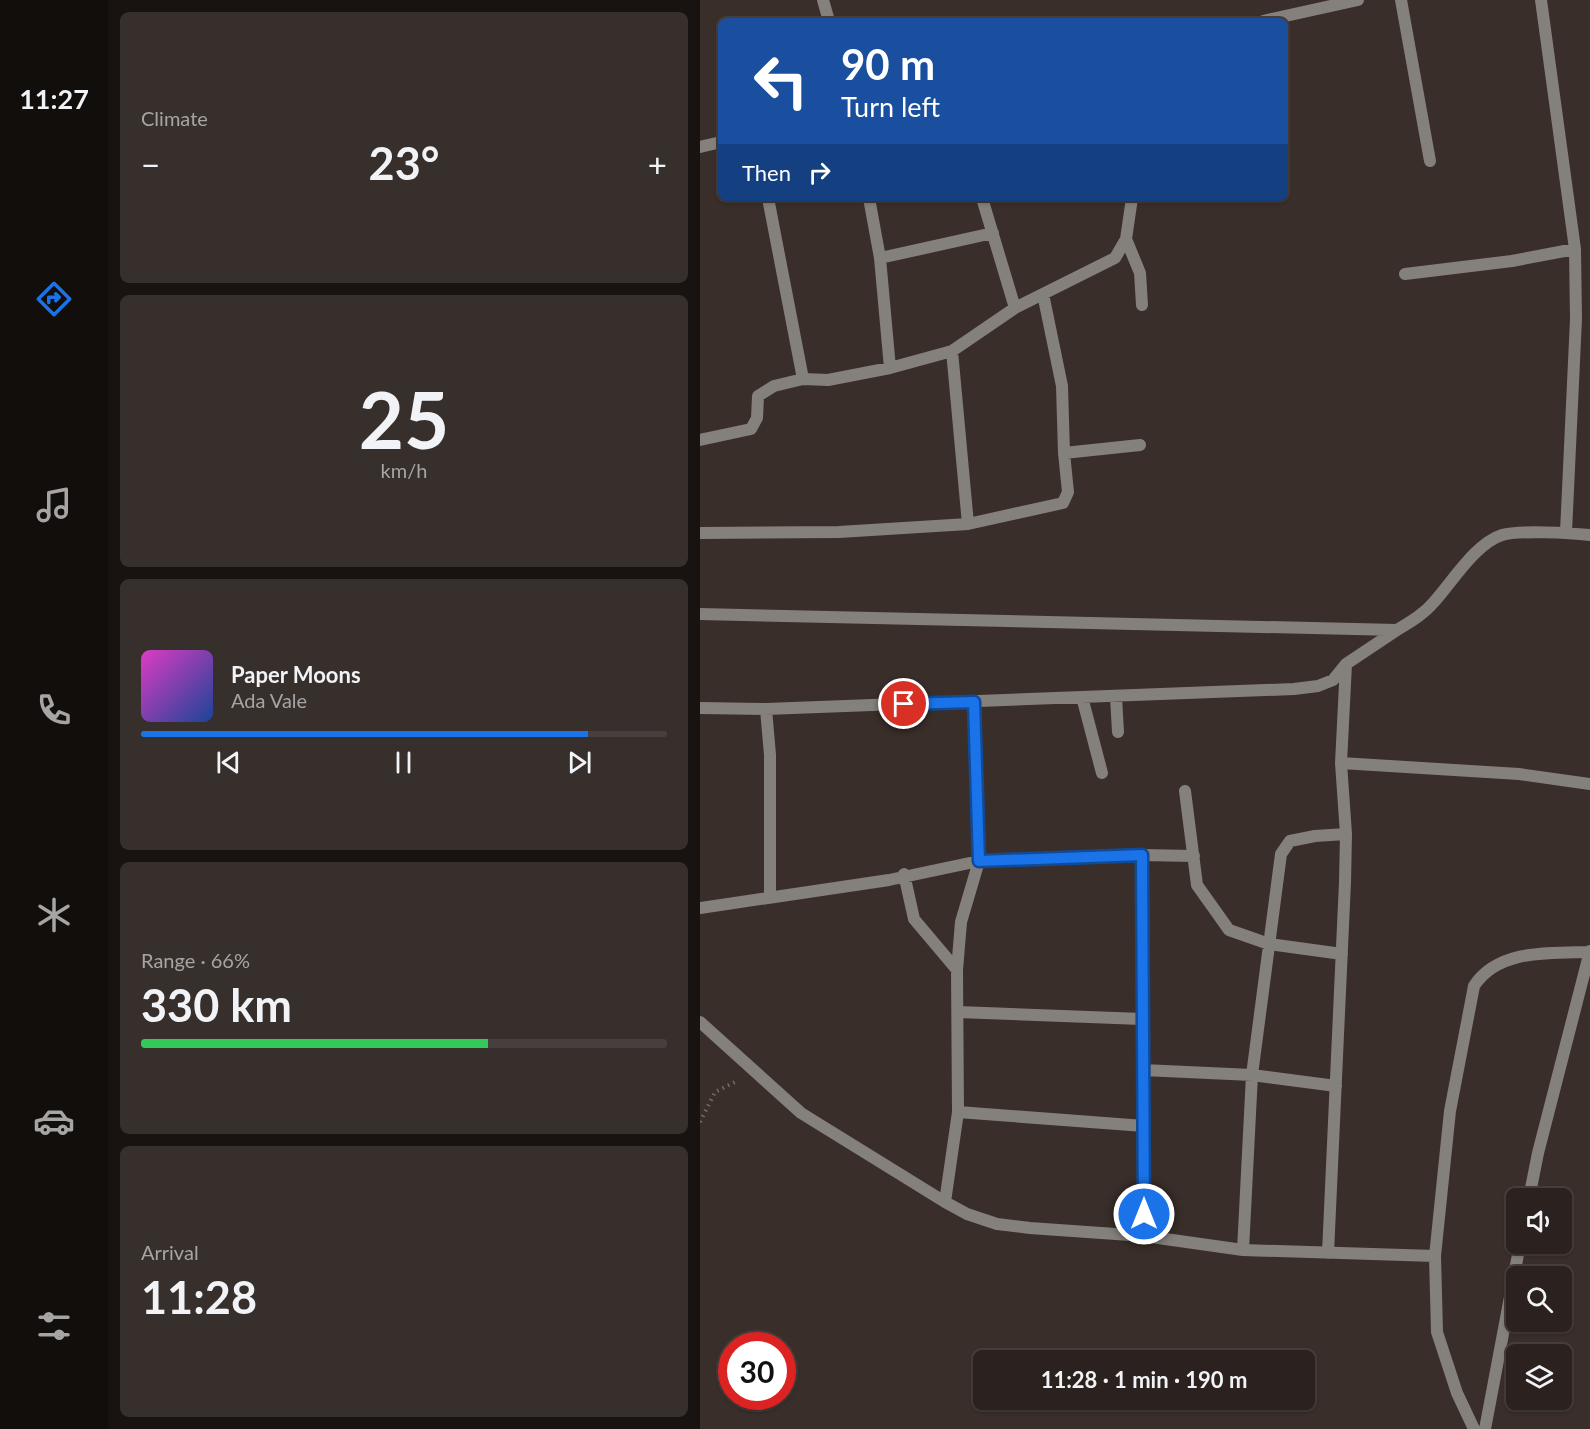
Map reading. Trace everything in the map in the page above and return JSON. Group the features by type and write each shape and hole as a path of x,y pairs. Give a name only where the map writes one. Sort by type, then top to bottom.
{"street":[{"path":"823,0 828,18"},
{"path":"1277,18 1358,0"},
{"path":"1402,0 1430,161"},
{"path":"1541,0 1575,249 1576,319 1566,532"},
{"path":"700,147 718,143"},
{"path":"769,201 803,380"},
{"path":"870,201 880,258 890,368"},
{"path":"983,201 1015,308"},
{"path":"700,441 751,429 757,418 758,396 774,386 803,380 828,380 890,368 952,351 1015,308 1115,258 1126,239 1132,201"},
{"path":"880,258 993,233"},
{"path":"1126,239 1140,273 1142,305"},
{"path":"1405,274 1512,261 1575,249"},
{"path":"700,533 839,532 968,524 1063,503 1068,492 1062,386 1043,294"},
{"path":"952,351 968,524"},
{"path":"1064,453 1140,445"},
{"path":"700,708 766,709 1116,697 1318,686 1333,680 1346,664 1433,604 1459,571 1490,542 1503,535 1566,532 1590,535"},
{"path":"700,614 1397,630"},
{"path":"1328,1253 1346,834 1341,764 1346,664"},
{"path":"1082,697 1102,773"},
{"path":"1116,697 1118,732"},
{"path":"945,1202 958,1112 957,970 961,922 979,861 974,702"},
{"path":"766,709 770,755 770,897"},
{"path":"1341,764 1519,774 1590,784"},
{"path":"1185,791 1197,885 1229,930 1269,944 1342,954"},
{"path":"1243,1250 1252,1075 1281,854 1290,841 1315,836 1346,834"},
{"path":"1142,855 1144,1236"},
{"path":"700,908 889,880 904,874 979,861 1142,855 1194,856"},
{"path":"904,874 914,919 957,970"},
{"path":"1474,1429 1457,1393 1437,1332 1435,1256 1450,1111 1474,986 1482,975 1519,956 1589,952 1531,1188"},
{"path":"958,1012 1142,1019"},
{"path":"700,1022 801,1113 945,1202 967,1214 997,1224 1144,1236 1243,1250 1435,1256"},
{"path":"1143,1070 1252,1075 1336,1086"},
{"path":"958,1112 1144,1126"},
{"path":"1484,1429 1518,1254"}],"path":[{"path":"700,1122 715,1092 756,1071"}],"route":[{"path":"904,704 974,702 975,799 979,861 1142,855 1144,1214"}]}
